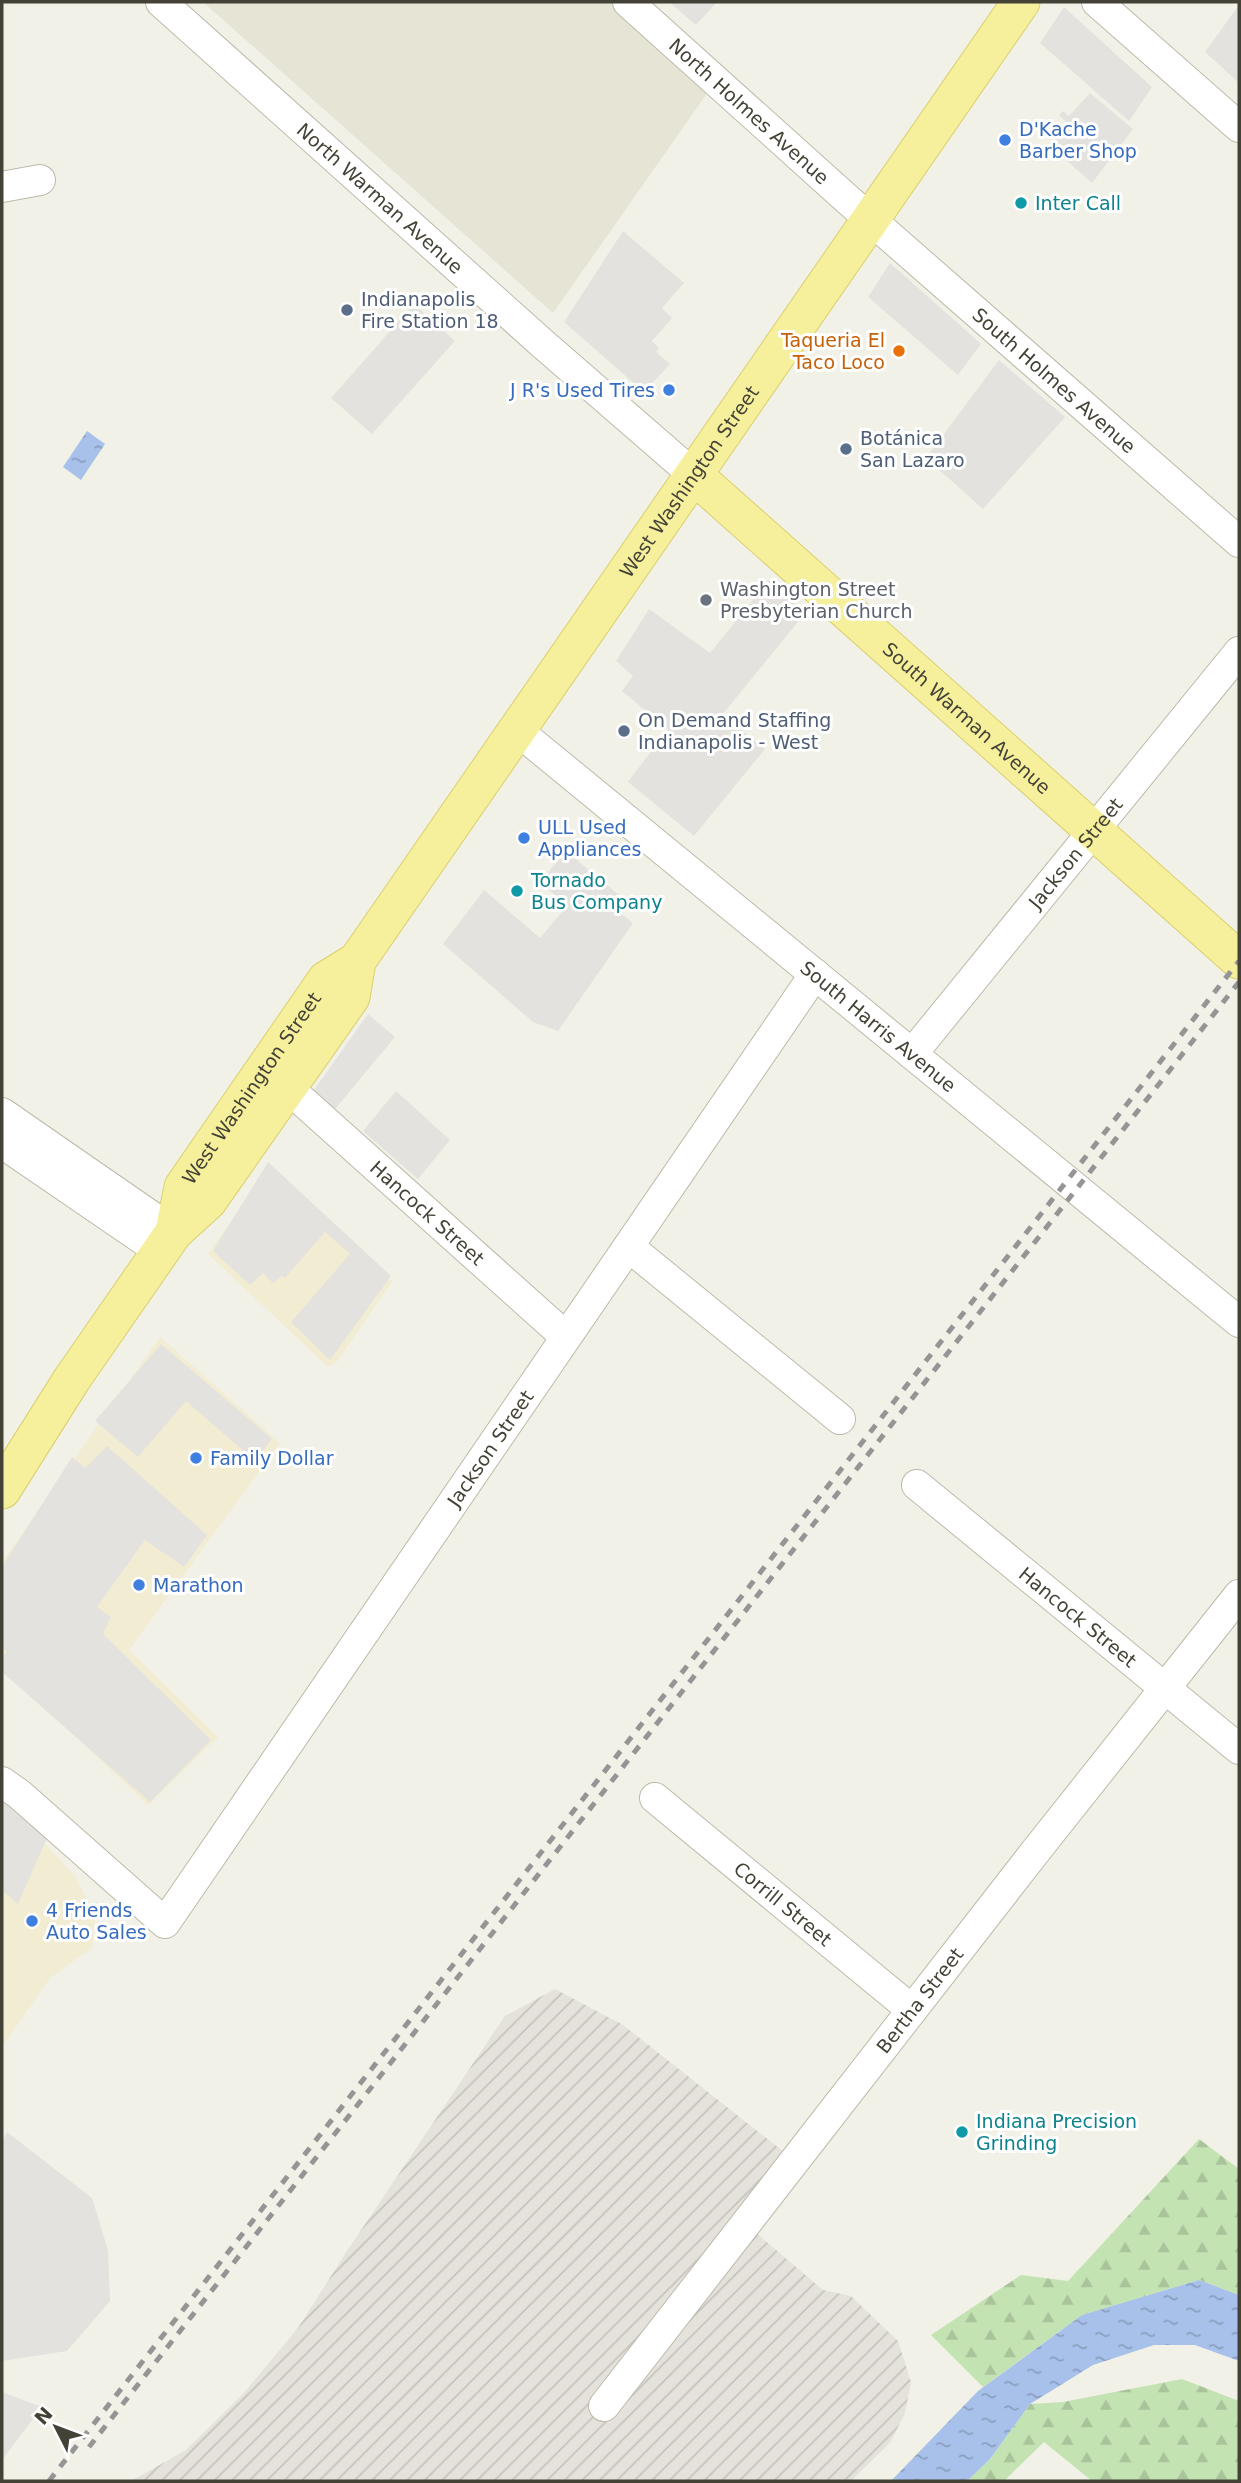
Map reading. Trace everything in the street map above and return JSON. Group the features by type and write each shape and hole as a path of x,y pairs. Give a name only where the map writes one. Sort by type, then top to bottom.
{"main road":[{"name":"West Washington Street","path":"2,1490 72,1379 167,1242 208,1201 351,997 358,961 1021,2"},
{"name":"South Warman Avenue","path":"695,475 1239,960"},
{"name":"West Washington Street","path":"167,1242 183,1187 326,980 358,961"}],"street":[{"name":"North Warman Avenue","path":"161,2 543,344 695,475"},
{"name":"North Holmes Avenue","path":"628,2 871,219"},
{"path":"1097,2 1239,127"},
{"path":"2,187 40,180"},
{"name":"South Holmes Avenue","path":"871,219 1239,542"},
{"name":"Jackson Street","path":"912,1054 1239,652"},
{"name":"South Harris Avenue","path":"517,731 1239,1322"},
{"name":"Jackson Street","path":"2,1782 165,1923 815,974"},
{"name":"Hancock Street","path":"288,1088 566,1337"},
{"path":"2,1114 167,1242"},
{"path":"2,1143 167,1242"},
{"path":"629,1247 840,1419"},
{"name":"Hancock Street","path":"917,1486 1239,1749"},
{"name":"Bertha Street","path":"604,2406 1239,1595"},
{"name":"Corrill Street","path":"655,1798 912,2010"}],"shaded area":[{"path":"203,2 627,2 708,92 553,313"},
{"path":"669,2 717,2 696,25"},
{"path":"1239,5 1239,83 1205,52"},
{"path":"1064,7 1152,87 1129,121 1040,43"},
{"path":"1090,93 1133,129 1092,183 1050,146 1069,125 1059,115 1063,111 1069,116"},
{"path":"623,231 684,283 662,308 672,318 652,341 659,348 656,352 670,364 644,392 564,322"},
{"path":"890,263 981,344 958,375 868,297"},
{"path":"414,304 455,341 372,434 331,398"},
{"path":"999,360 1065,417 983,509 926,458"},
{"path":"769,580 806,612 722,715 765,749 694,836 628,782 668,729 622,691 633,676 616,661 649,609 710,653"},
{"path":"566,851 625,900 618,911 633,923 558,1031 533,1022 443,944 484,890 540,938 567,906 540,882"},
{"path":"368,1014 395,1037 335,1109 314,1090"},
{"path":"396,1091 450,1140 418,1179 363,1131"},
{"path":"268,1162 391,1276 330,1360 291,1322 350,1254 325,1232 285,1278 282,1276 273,1283 263,1273 250,1285 213,1251"},
{"path":"269,1168 392,1282 336,1363 328,1367 208,1254"},
{"path":"160,1337 280,1443 129,1650 218,1737 148,1805 2,1667 2,1562"},
{"path":"161,1344 272,1439 254,1460 186,1401 138,1457 95,1421"},
{"path":"107,1446 207,1535 184,1567 145,1540 97,1607 111,1617 103,1634 211,1740 150,1802 2,1672 2,1657 7,1652 2,1647 2,1567 72,1457 85,1468"},
{"path":"2,1795 48,1836 18,1904 2,1890"},
{"path":"2,1800 75,1876 95,1916 92,1948 50,1978 2,2047"},
{"path":"555,1989 623,2025 784,2152 755,2232 823,2290 851,2296 898,2341 911,2382 905,2413 890,2443 851,2481 131,2481 186,2450 243,2394 298,2328 505,2016"},
{"path":"7,2132 92,2198 108,2250 110,2301 67,2351 2,2361 2,2143"},
{"path":"2,2392 42,2407 2,2460"}],"green space":[{"path":"1199,2139 1239,2169 1239,2295 1199,2280 1082,2315 983,2387 931,2335 1021,2275 1068,2281"},
{"path":"1182,2379 1239,2401 1239,2481 1092,2481 1044,2442 1004,2481 967,2481 990,2459 1030,2404 1063,2402"}],"water":[{"path":"87,431 105,444 81,480 63,467"},
{"path":"1199,2280 1239,2295 1239,2361 1195,2345 1154,2345 1093,2365 1030,2404 990,2459 967,2481 891,2481 978,2391 1082,2315"}],"railway":[{"path":"49,2481 1239,961"},
{"path":"89,2447 1239,982"}],"place":[{"name":"D'Kache Barber Shop","path":"1005,140"},
{"name":"Inter Call","path":"1021,203"},
{"name":"Indianapolis Fire Station 18","path":"347,310"},
{"name":"Taqueria El Taco Loco","path":"899,351"},
{"name":"J R's Used Tires","path":"669,390"},
{"name":"Botánica San Lazaro","path":"846,449"},
{"name":"Washington Street Presbyterian Church","path":"706,600"},
{"name":"On Demand Staffing Indianapolis - West","path":"624,731"},
{"name":"ULL Used Appliances","path":"524,838"},
{"name":"Tornado Bus Company","path":"517,891"},
{"name":"Family Dollar","path":"196,1458"},
{"name":"Marathon","path":"139,1585"},
{"name":"4 Friends Auto Sales","path":"32,1921"},
{"name":"Indiana Precision Grinding","path":"962,2132"}]}
